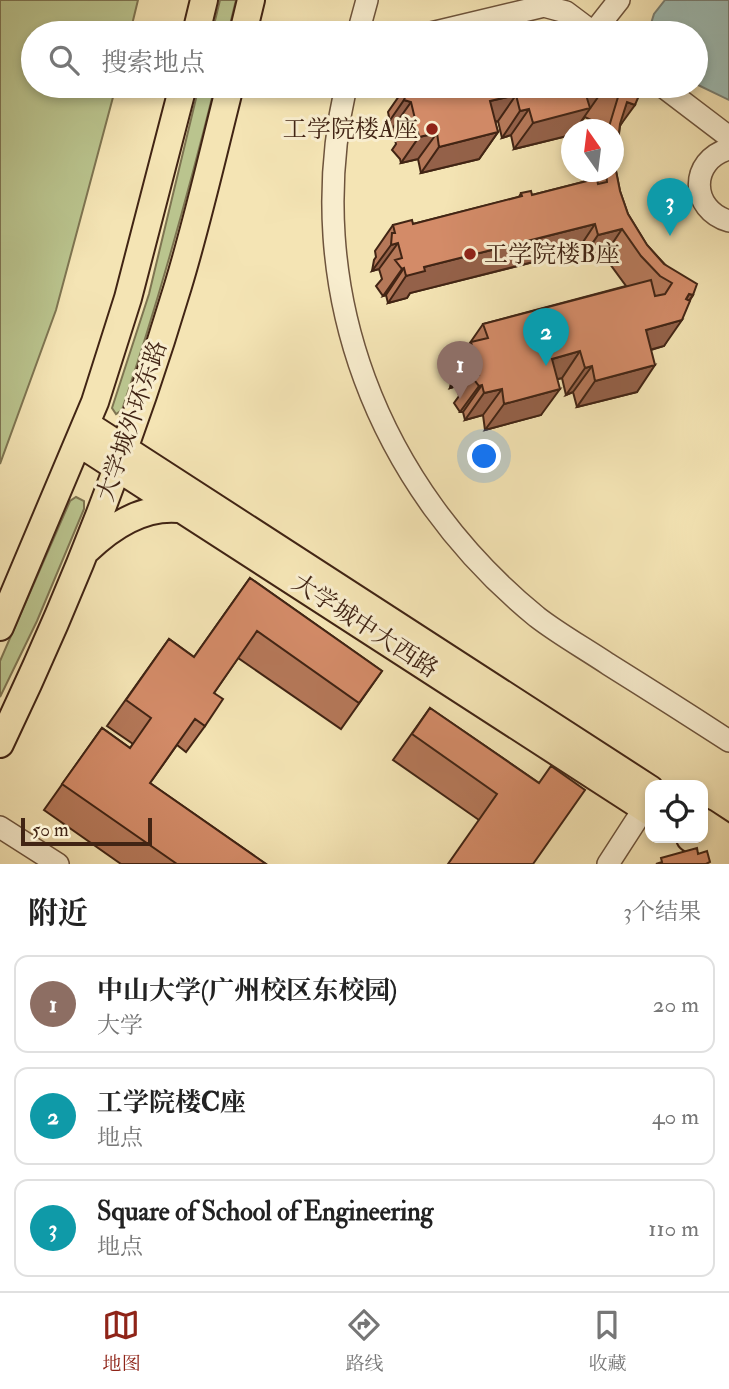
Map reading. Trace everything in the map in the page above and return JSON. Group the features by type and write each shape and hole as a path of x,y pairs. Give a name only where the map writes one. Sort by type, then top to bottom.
{"main road":[{"path":"199,21 204,0"},
{"path":"246,21 251,0"},
{"name":"大学城外环东路","path":"0,627 83,433 123,318 180,98"},
{"name":"大学城外环东路","path":"0,744 53,630 121,457 184,265 227,98"},
{"name":"大学城中大西路","path":"83,433 645,799"},
{"name":"大学城中大西路","path":"121,457 187,510 645,799"},
{"path":"85,551 119,524 141,513 165,508 187,510"},
{"path":"708,825 729,839"},
{"path":"699,843 729,863"}],"street":[{"path":"361,21 367,0"},
{"path":"602,21 619,0"},
{"path":"481,21 544,6 566,12 578,21"},
{"path":"344,98 336,144 333,215 341,288 365,382 383,424 414,480 469,554 540,619 729,740"},
{"path":"678,98 729,137"},
{"path":"729,149 710,159 704,167 699,186 704,204 710,212 729,221"},
{"path":"608,864 645,808"},
{"path":"0,827 58,864"}],"green space":[{"path":"0,0 138,0 133,21 21,21 21,98 113,98 56,310 0,464"},
{"path":"220,0 236,0 231,21 215,21"},
{"path":"196,98 212,98 160,289 122,410 116,414 112,408 149,294"},
{"path":"76,497 84,501 84,509 37,621 0,697 0,661 70,501"}],"water":[{"path":"665,0 729,0 729,100 708,90 708,21 652,21"}],"building":[{"path":"405,98 503,98 490,101 498,132 439,147 437,133 419,137 410,124 415,119 411,102 404,100"},
{"path":"517,98 587,98 590,108 533,123 529,109 520,111"},
{"path":"618,98 638,98 635,105 627,102 622,119 611,119"},
{"path":"583,182 618,182 628,214 647,245 664,264 697,284 693,295 689,294 686,299 690,301 682,320 646,330 655,365 595,381 592,366 585,368 580,351 552,359 560,389 504,404 502,389 484,393 482,385 479,386 472,377 479,375 475,360 468,361 470,350 473,350 471,342 488,338 483,324 651,280 655,296 665,294 672,283 660,276 641,256 622,229 598,235 595,224 424,267 425,271 406,276 404,268 395,260 402,258 398,243 391,245 392,233 395,233 393,225 412,220 413,224 522,196 521,193 531,191 532,195"},
{"path":"250,578 382,671 359,703 257,631 214,693 223,699 205,726 195,719 150,783 266,864 177,864 62,784 102,728 130,748 151,718 126,700 169,639 194,657"},
{"path":"430,708 539,783 551,766 585,790 533,864 448,864 497,794 412,734"},
{"path":"697,848 698,854 707,851 710,862 656,864 662,862 661,858"}],"place":[{"name":"工学院楼A座","path":"432,129"},
{"name":"Square of School of Engineering","path":"670,236"},
{"name":"工学院楼B座","path":"470,254"},
{"name":"工学院楼C座","path":"546,366"},
{"name":"中山大学(广州校区东校园)","path":"460,399"}]}
